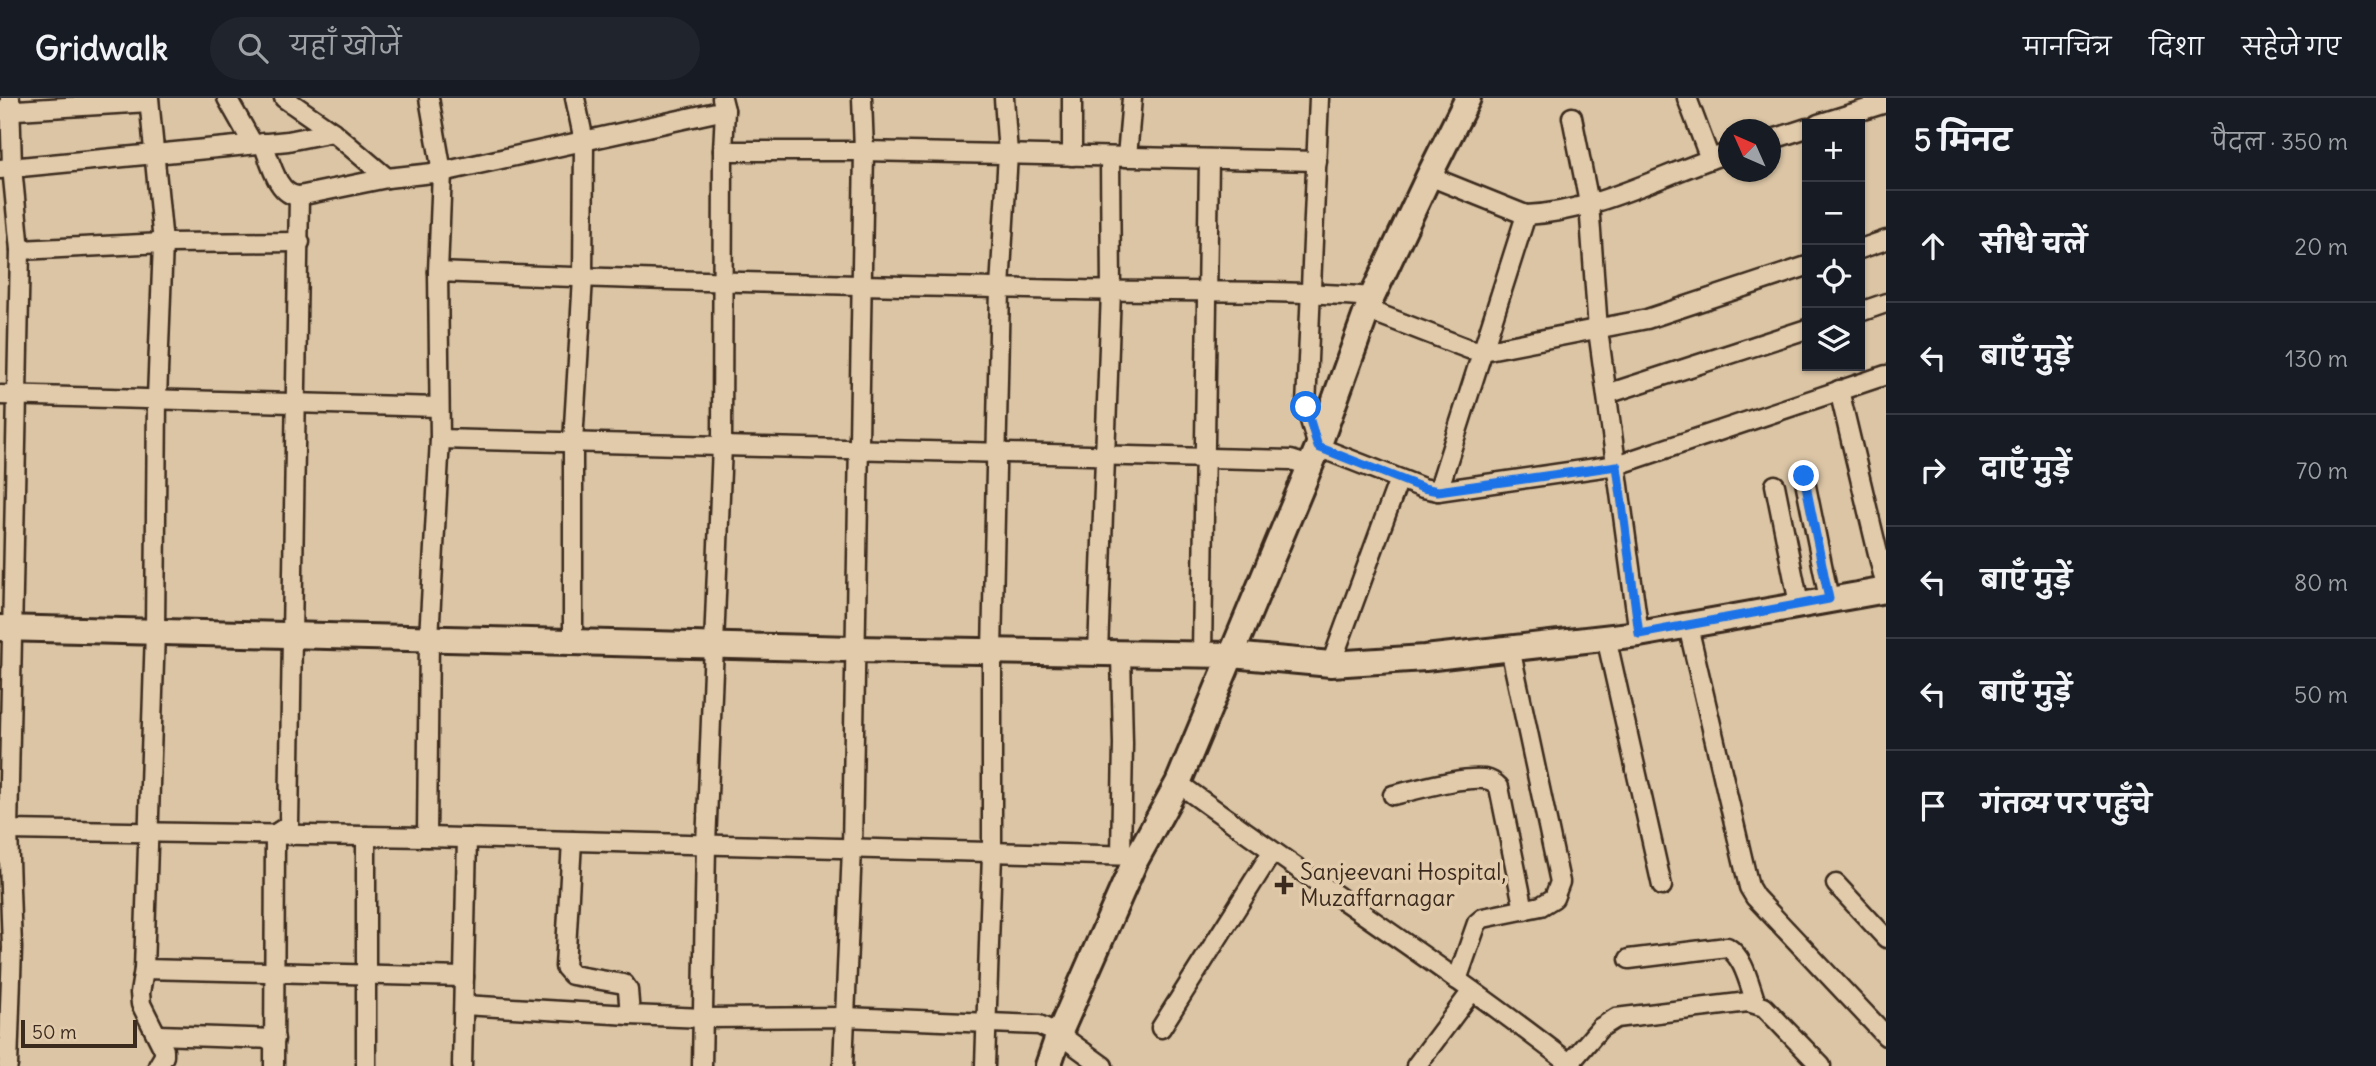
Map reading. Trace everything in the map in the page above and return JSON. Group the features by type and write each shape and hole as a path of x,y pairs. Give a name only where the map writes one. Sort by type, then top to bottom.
{"street":[{"path":"227,98 258,144 282,187 289,194 299,196 387,178 442,172 584,141 723,104 722,445 706,845 702,1066"},
{"path":"284,98 333,132 387,178"},
{"path":"427,837 429,638 440,439 438,272 442,172 429,98"},
{"path":"573,641 573,442 583,278 584,141 575,98"},
{"path":"843,1066 852,848 864,151 862,98"},
{"path":"985,1066 992,853 992,651 1000,288 1008,154 1004,98 1018,98"},
{"path":"1072,98 1072,156"},
{"path":"1129,856 1123,744 1109,653 1105,455 1119,157 1132,98"},
{"path":"1314,456 1306,407 1319,98"},
{"path":"1048,1066 1129,856 1178,783 1314,456 1370,303 1468,98"},
{"path":"1687,98 1710,159"},
{"path":"8,1066 12,948 6,628 18,395 20,250 6,168 7,106 149,100 163,243 157,398 155,631 144,970 140,993 141,1004 158,1035 164,1056 158,1066"},
{"path":"1834,119 1886,103"},
{"path":"1572,117 1589,203 1598,330 1639,634"},
{"path":"1781,136 1802,130"},
{"path":"6,168 258,144 333,132"},
{"path":"723,150 1317,161"},
{"path":"1429,176 1526,215 1543,214 1589,203 1718,156"},
{"path":"1202,655 1209,159"},
{"path":"275,834 289,825 299,196"},
{"path":"1438,491 1526,215"},
{"path":"1865,247 1886,240"},
{"path":"20,250 163,243 300,242"},
{"path":"438,272 721,282 1209,293 1309,292 1370,303 1469,349 1483,351 1647,319 1802,268"},
{"path":"1865,310 1886,303"},
{"path":"1607,394 1802,331"},
{"path":"440,439 1291,460 1314,456 1438,491 1617,466 1886,375"},
{"path":"6,628 1202,655 1331,664 1425,658 1639,634 1886,588 1839,390"},
{"path":"0,395 439,407"},
{"path":"1804,476 1829,599"},
{"path":"1331,664 1399,479"},
{"path":"1775,485 1800,604"},
{"path":"1688,626 1749,887 1755,897 1886,1037"},
{"path":"1606,637 1662,886"},
{"path":"1457,980 1477,923 1483,918 1550,902 1558,892 1560,882 1510,648"},
{"path":"1393,795 1463,781 1483,779 1494,782 1499,787 1524,910"},
{"path":"1178,783 1272,852 1457,980 1572,1065 1600,1028 1616,1018 1755,1003 1764,1007 1821,1066"},
{"path":"8,830 427,837 1129,856"},
{"path":"274,1066 275,834"},
{"path":"366,836 366,1066"},
{"path":"462,1066 467,838"},
{"path":"572,841 565,967 572,975 624,984 628,990 630,1015"},
{"path":"1161,1028 1272,852"},
{"path":"1836,884 1886,938"},
{"path":"1629,958 1727,947 1734,951 1739,959 1755,1003"},
{"path":"144,970 464,976"},
{"path":"1416,1066 1472,991"},
{"path":"464,1005 704,1018 845,1017 1039,1025 1059,1034 1103,1066"},
{"path":"158,1035 275,1038"}],"place":[{"name":"Sanjeevani Hospital, Muzaffarnagar","path":"1284,885"}],"route":[{"path":"1306,407 1318,447 1423,488 1438,491 1617,466 1639,634 1829,599 1804,476"}]}
